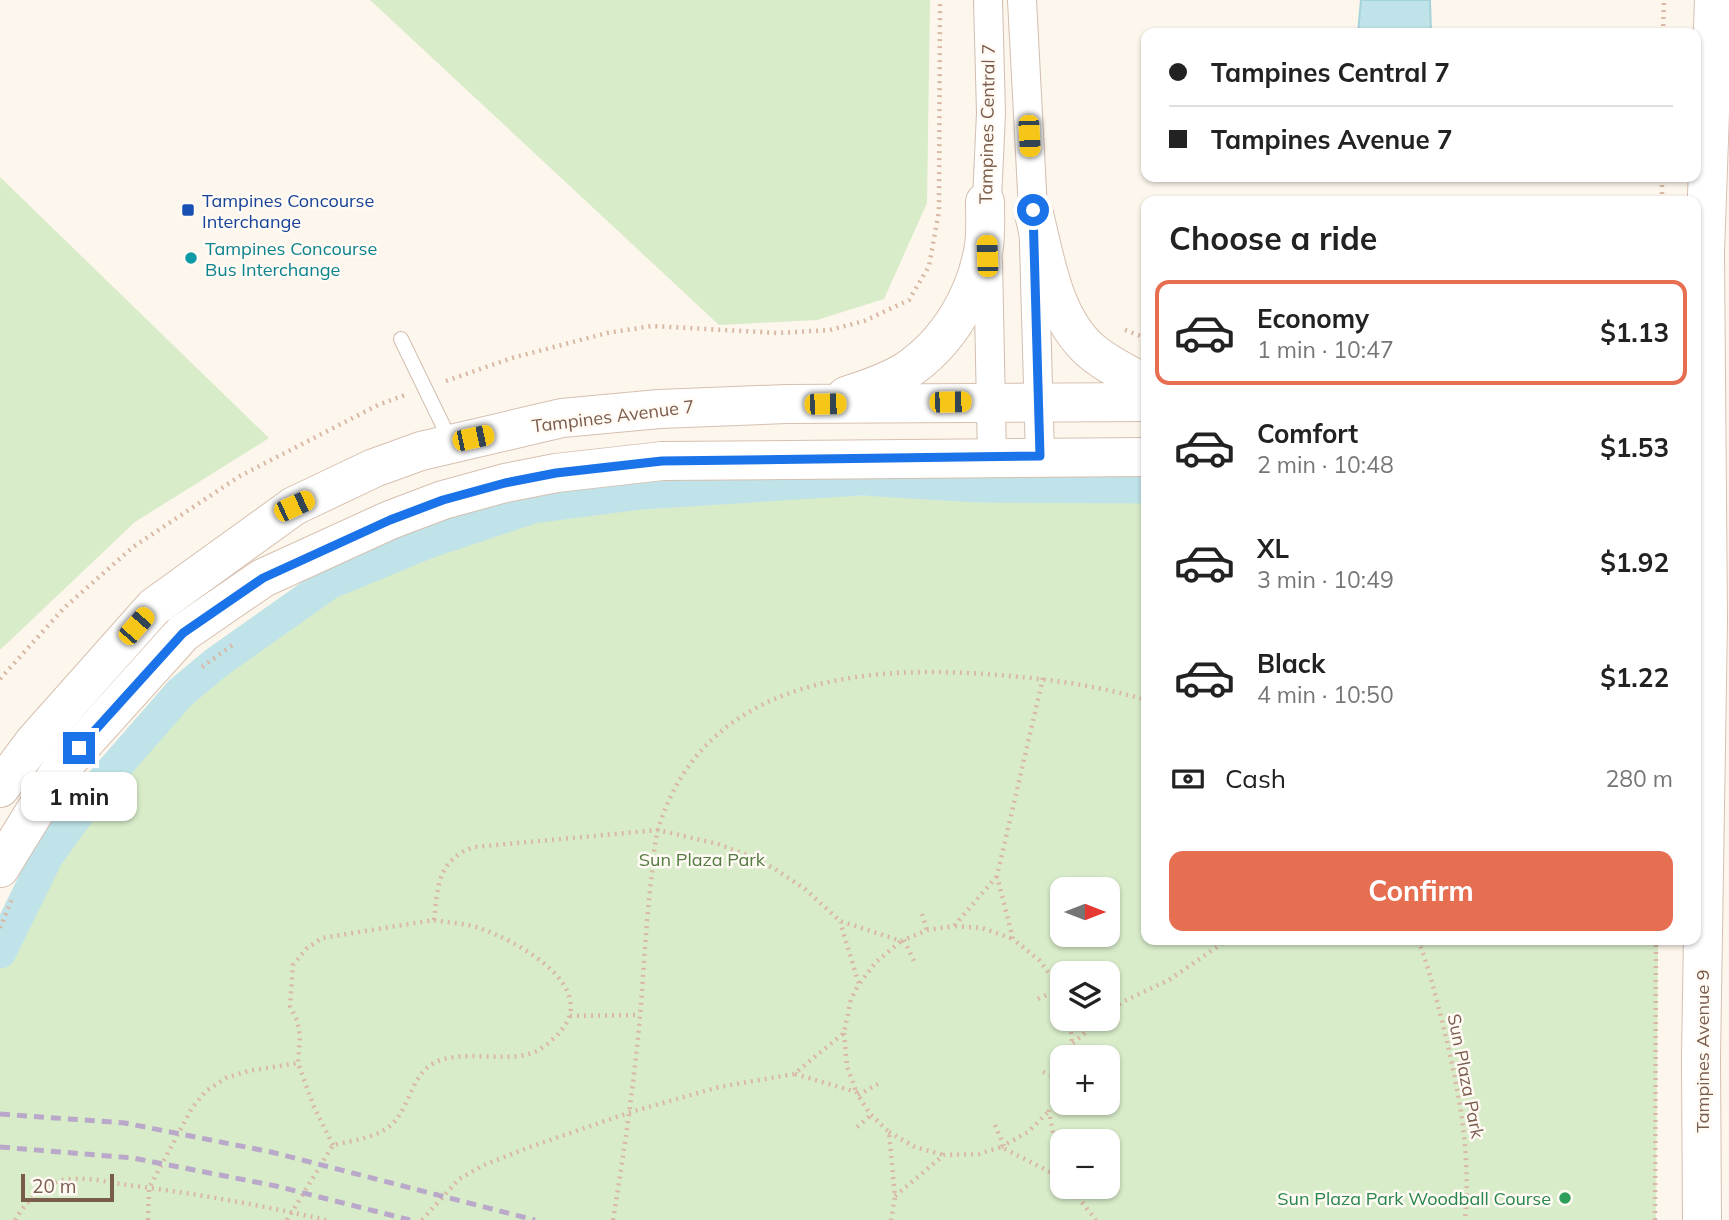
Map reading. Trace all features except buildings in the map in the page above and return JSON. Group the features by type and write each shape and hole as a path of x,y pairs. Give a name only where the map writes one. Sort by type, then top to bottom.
{"main road":[{"name":"Tampines Avenue 9","path":"1701,240 1714,0"},
{"path":"825,404 905,372 944,337 970,294 978,271 984,245 985,202"},
{"path":"1033,210 1054,288 1062,310 1079,338 1100,357 1141,381"},
{"name":"Tampines Avenue 9","path":"1701,272 1711,445 1701,1059 1702,1220"},
{"name":"Tampines Avenue 7","path":"0,788 34,742 153,607 294,506 374,468 451,442 562,418 691,407 1141,402"},
{"path":"8,879 62,767 183,633 263,578 390,520 443,500 505,483 662,461 1141,457"}],"street":[{"name":"Tampines Central 7","path":"988,0 991,113 985,202 992,457"},
{"name":"Tampines Central 7","path":"1022,0 1033,210 1040,456"}],"lane":[{"path":"401,340 451,442"}],"path":[{"path":"909,300 929,266 939,211 940,0"},
{"path":"1663,28 1664,0"},
{"path":"201,668 243,637"},
{"path":"613,1220 631,1112 646,928 658,830 671,797 698,754 735,721 783,695 844,677 942,671 1044,678 1097,687 1141,699"},
{"path":"954,926 997,876 1044,678"},
{"path":"434,920 443,870 462,852 474,848 658,830 718,844 775,869 805,889 840,921 903,940 914,961"},
{"path":"997,876 1013,939"},
{"path":"0,928 8,879"},
{"path":"922,914 927,930"},
{"path":"287,1220 333,1145 385,1130 395,1121 425,1070 434,1063 445,1059 530,1054 557,1036 570,1017 572,1005 564,983 521,946 479,928 434,920 323,938 306,949 293,965 290,1006 297,1020 300,1036 298,1063 314,1107 333,1145"},
{"path":"840,921 859,984"},
{"path":"1049,1111 1028,1132 1003,1147 979,1154 944,1155 915,1147 889,1132 871,1115 857,1093 847,1066 844,1033 851,999 876,962 903,940 927,930 954,926 982,928 1013,939 1043,963 1050,973"},
{"path":"1122,1002 1169,980 1220,945"},
{"name":"Sun Plaza Park","path":"1419,945 1441,1017 1460,1100 1468,1176 1465,1220"},
{"path":"1655,1220 1656,945"},
{"path":"1038,999 1050,993"},
{"path":"570,1017 640,1015"},
{"path":"1071,1031 1072,1044"},
{"path":"1072,1044 1087,1031"},
{"path":"794,1074 844,1033"},
{"path":"148,1220 149,1188 192,1108 206,1091 226,1078 247,1071 298,1063"},
{"path":"1043,1072 1050,1075"},
{"path":"422,1220 455,1181 475,1169 631,1112 719,1087 794,1074 857,1093 878,1084"},
{"path":"1049,1111 1052,1129"},
{"path":"857,1127 871,1115"},
{"path":"995,1125 1003,1147 1050,1171"},
{"path":"889,1132 895,1197 891,1220"},
{"path":"895,1197 944,1155"},
{"path":"15,1220 35,1195 49,1185 78,1179 149,1188 326,1220"},
{"path":"1079,1199 1096,1220"}],"green space":[{"path":"370,0 930,0 927,203 884,299 817,320 719,325"},
{"path":"0,177 269,438 135,522 0,650"},
{"name":"Sun Plaza Park","path":"741,496 1141,496 1141,945 1658,945 1656,1220 0,1220 0,968 34,889 76,824 137,748 164,720 247,648 307,608 377,568 441,544 539,515 629,501"}],"water":[{"path":"1361,0 1430,0 1431,28 1358,28"}],"waterway":[{"path":"0,952 47,856 92,794 180,693 216,663 329,583 428,542 533,507 641,493 862,479 977,486 1141,487"}],"railway":[{"path":"0,1114 125,1123 271,1152 535,1220"},
{"path":"0,1147 133,1158 276,1186 410,1220"}],"place":[{"name":"Tampines Concourse Interchange","path":"188,210"},
{"name":"Tampines Concourse Bus Interchange","path":"191,258"},
{"name":"Sun Plaza Park Woodball Course","path":"1565,1198"}],"route":[{"path":"79,748 183,633 263,578 390,520 443,500 505,483 556,473 662,461 1040,456 1033,210"}]}
